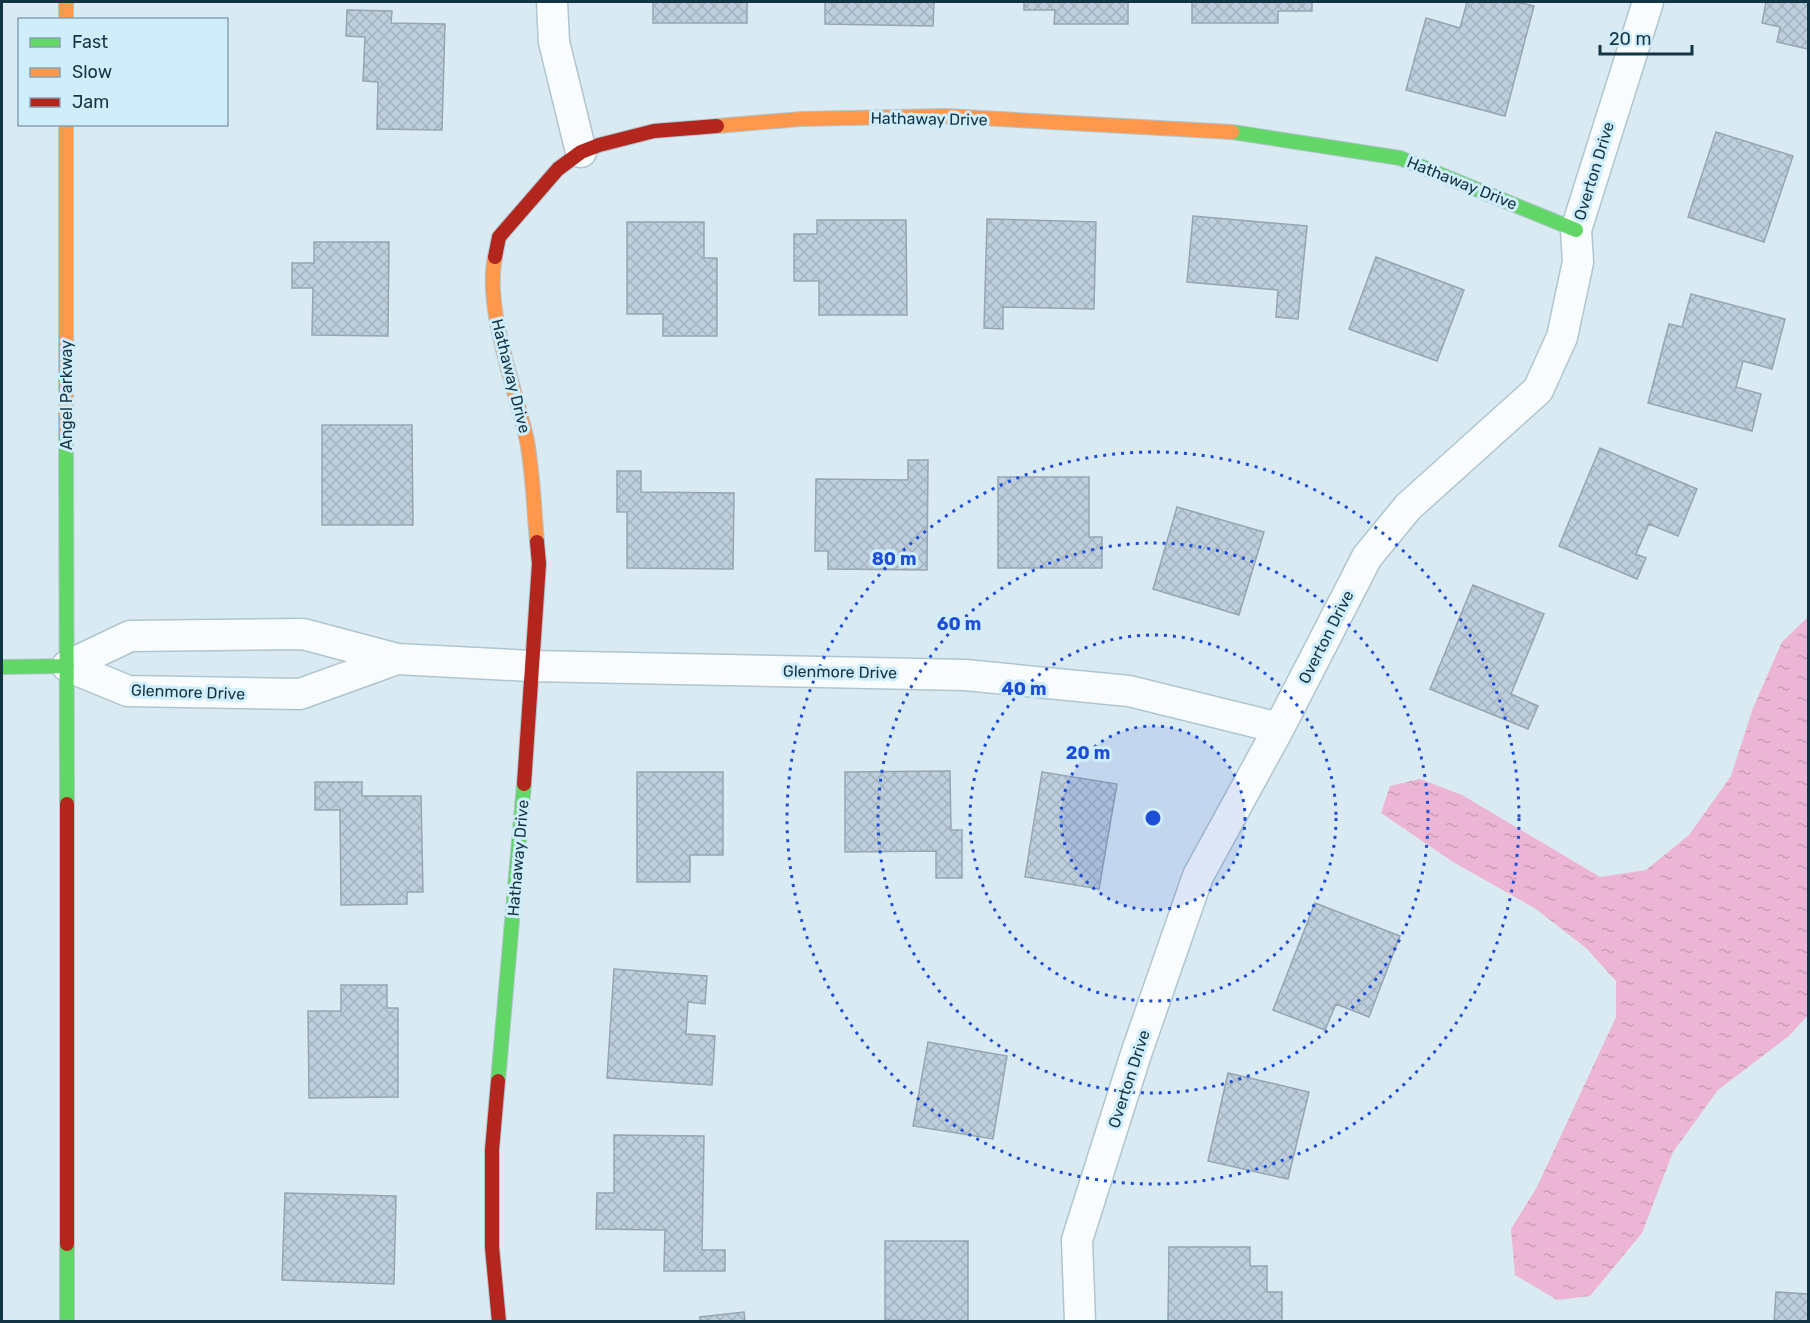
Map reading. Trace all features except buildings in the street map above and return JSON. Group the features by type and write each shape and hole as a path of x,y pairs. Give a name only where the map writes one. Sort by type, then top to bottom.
{"street":[{"path":"66,2 66,18"},
{"path":"552,2 554,42 581,152"},
{"name":"Overton Drive","path":"1080,1322 1077,1240 1198,876 1279,728 1367,557 1408,507 1538,390 1562,337 1578,262 1576,230 1648,2"},
{"name":"Hathaway Drive","path":"499,1322 492,1247 492,1150 520,842 539,564 528,454 496,323 492,270 499,237 558,169 581,152 654,131 801,119 946,116 1246,133 1401,158 1576,230"},
{"name":"Angel Parkway","path":"66,126 67,1322"},
{"name":"Glenmore Drive","path":"67,666 130,636 303,634 397,659 532,666 965,675 1129,691 1279,728"},
{"name":"Glenmore Drive","path":"67,666 128,691 300,694 397,659"},
{"path":"2,667 67,666"}],"water":[{"path":"1808,617 1808,1015 1789,1036 1718,1090 1673,1152 1642,1233 1590,1296 1557,1300 1515,1275 1511,1229 1537,1187 1616,1017 1616,981 1586,948 1536,909 1453,862 1381,813 1390,786 1420,779 1462,795 1600,877 1646,870 1689,835 1731,776 1753,708 1782,642"}],"traffic: fast":[{"path":"1232,132 1400,158 1576,230"},
{"path":"66,431 67,804"},
{"path":"2,667 67,666"},
{"path":"498,1081 524,784"},
{"path":"67,1244 67,1322"}],"traffic: slow":[{"path":"66,2 66,18"},
{"path":"717,126 801,119 946,116 1232,132"},
{"path":"66,126 66,431"},
{"path":"495,257 493,278 497,324 527,441 537,542"}],"traffic: jam":[{"path":"495,257 499,237 558,169 581,152 654,131 717,126"},
{"path":"524,784 539,564 537,542"},
{"path":"67,804 67,1244"},
{"path":"498,1081 492,1150 492,1247 499,1322"}]}
